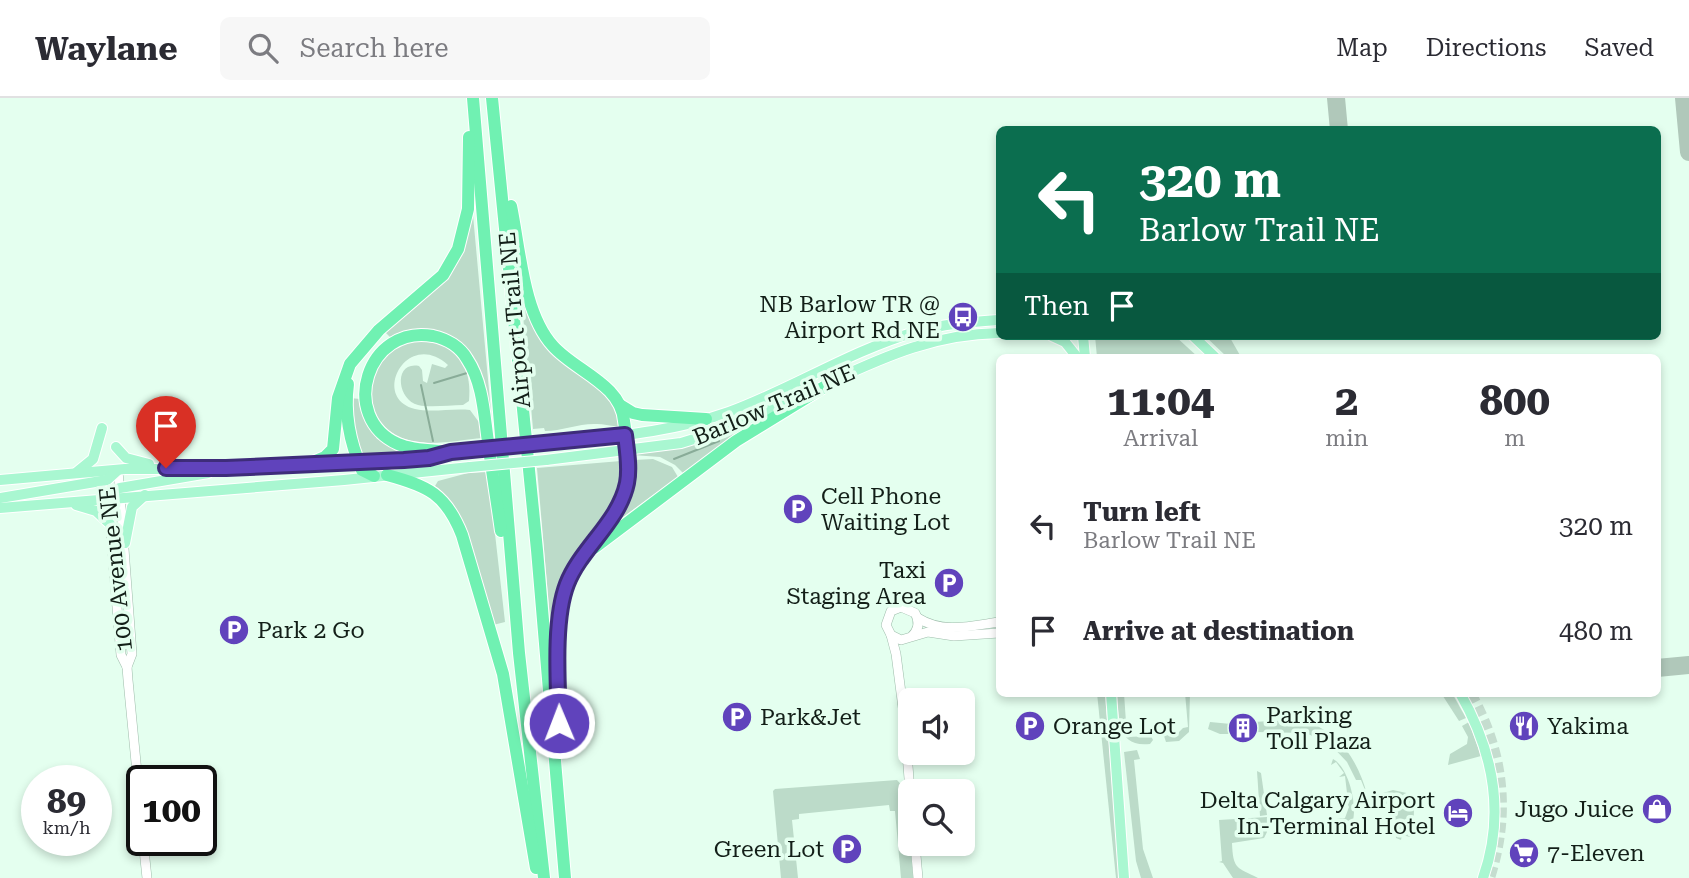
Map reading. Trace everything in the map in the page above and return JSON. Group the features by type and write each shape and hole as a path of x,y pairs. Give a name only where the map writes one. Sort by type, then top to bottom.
{"highway":[{"path":"308,464 325,457 333,449 340,388 350,364 380,329 443,275 458,249 468,209 471,98"},
{"name":"Airport Trail NE","path":"471,98 519,653 544,878"},
{"name":"Airport Trail NE","path":"492,98 537,550 565,878"},
{"path":"501,173 506,181 527,287 541,332 562,356 607,389 620,404 633,413 706,419"},
{"path":"451,452 399,444 380,430 371,419 366,404 366,379 376,358 393,342 414,335 440,338 460,350 474,372 482,404 519,653"},
{"path":"359,354 348,384 346,409 362,470 431,490 447,505 462,535 503,674 538,878"},
{"path":"583,557 736,441 837,379"},
{"path":"561,831 560,623 566,585 624,495 628,477 624,418 620,404"}],"main road":[{"name":"Barlow Trail NE","path":"0,480 166,468 359,463 429,458 468,450 625,435 706,419 771,396 876,346 928,328 996,325"},
{"name":"Barlow Trail NE","path":"120,492 145,495 380,476 546,460 681,443 720,431 922,343 986,334 996,326"},
{"path":"1061,340 1075,354"},
{"path":"1198,340 1213,354"},
{"path":"76,473 93,459 102,428"},
{"path":"116,447 126,458 166,468"},
{"path":"0,508 108,498 112,491 120,492 226,468"},
{"path":"0,498 110,473"},
{"path":"125,543 132,507 145,495"},
{"path":"63,502 96,511 110,524"},
{"path":"1111,697 1124,876"},
{"path":"1462,697 1489,759 1494,790 1494,833 1483,878"}],"street":[{"name":"100 Avenue NE","path":"110,473 120,492 125,543 132,654 127,667"},
{"name":"100 Avenue NE","path":"110,473 108,498 121,655 127,667 136,765"},
{"path":"910,779 898,671 891,635 886,625 891,611 906,607 918,618 940,627 954,628 996,622"},
{"path":"898,671 901,650 918,629 918,618"},
{"path":"891,635 896,639 928,632 954,636 996,631"},
{"path":"145,856 147,878"},
{"path":"916,856 918,878"}],"green space":[{"path":"473,215 492,423 489,423 461,343 444,333 427,329 409,330 390,337 385,332 421,303 447,277"},
{"path":"521,292 524,292 528,311 584,376 613,401 620,426 591,424 551,431 545,431 544,428 533,429"},
{"path":"1095,340 1179,340 1195,354 1097,354"},
{"path":"1209,340 1231,340 1239,354 1224,354"},
{"path":"411,341 434,342 452,350 467,372 469,401 463,405 434,406 411,402 402,389 405,369 419,366 423,381 427,383 432,364 445,368 448,365 433,356 419,355 408,360 399,369 395,380 395,392 402,402 422,410 470,410 481,425 483,438 442,442 411,441 390,431 380,421 371,398 375,372 381,360 391,350"},
{"path":"350,398 360,399 363,413 377,439 406,453 361,457"},
{"path":"772,413 683,473 660,457 633,455"},
{"path":"653,459 672,467 678,477 612,525 631,491 634,460"},
{"path":"621,461 621,478 616,492 603,516 570,562 562,580 552,641 537,468"},
{"path":"488,472 505,622 493,625 479,570 465,530 447,497 435,486 438,481 468,473"},
{"path":"1097,697 1105,697 1119,878 1116,878"},
{"path":"1117,697 1124,697 1127,737 1151,736 1153,740 1150,744 1131,741 1125,736 1119,721"},
{"path":"1185,697 1190,697 1189,732 1179,741 1166,742 1164,736 1178,733 1188,727"},
{"path":"1444,697 1454,697 1466,718 1459,721"},
{"path":"1295,720 1316,725 1332,735 1328,742 1305,733 1254,732 1253,722"},
{"path":"1210,722 1231,724 1232,734 1220,734 1208,729"},
{"path":"1469,722 1481,756 1448,765 1450,754 1467,744 1468,737 1462,726"},
{"path":"1334,736 1355,763 1367,795 1361,780 1356,780 1347,762 1329,743"},
{"path":"1137,750 1140,759 1134,760 1143,849 1153,878 1141,878 1136,861 1124,752"},
{"path":"1333,759 1339,764 1344,771 1352,791 1354,812 1350,828 1346,824 1336,823 1336,819 1345,818 1349,807 1344,796 1347,793 1345,776 1339,777 1344,773 1336,762 1331,765"},
{"path":"1257,771 1261,773 1267,815 1260,816"},
{"path":"897,780 898,844 895,811 890,811 889,805 799,814 799,819 792,820 798,878 781,878 773,791"},
{"path":"1393,790 1411,794 1414,804 1410,837 1402,835 1401,840 1396,838 1395,824 1380,794"},
{"path":"1267,817 1267,832 1264,838 1232,843 1235,863 1258,878 1233,878 1223,863 1219,862 1222,861 1219,820"},
{"path":"899,856 911,856 913,878 901,878"}],"waterway":[{"path":"434,383 467,373"},
{"path":"421,385 433,441"},
{"path":"674,459 719,441"}],"taxiway":[{"path":"1336,98 1339,126"},
{"path":"1684,98 1689,152"},
{"path":"1661,668 1689,665"}],"tunnel":[{"path":"1473,697 1491,738 1501,783 1501,830 1490,878"}],"place":[{"name":"NB Barlow TR @ Airport Rd NE","path":"963,317"},
{"name":"Cell Phone Waiting Lot","path":"798,509"},
{"name":"Taxi Staging Area","path":"949,583"},
{"name":"Park 2 Go","path":"234,630"},
{"name":"Park&Jet","path":"737,717"},
{"name":"Orange Lot","path":"1030,726"},
{"name":"Yakima","path":"1524,726"},
{"name":"Parking Toll Plaza","path":"1243,728"},
{"name":"Jugo Juice","path":"1657,809"},
{"name":"Delta Calgary Airport In-Terminal Hotel","path":"1458,813"},
{"name":"Green Lot","path":"847,849"},
{"name":"7-Eleven","path":"1524,853"}],"route":[{"path":"166,468 404,460 429,458 451,452 625,435 628,477 624,495 575,568 563,596 558,669 559,723"}]}
